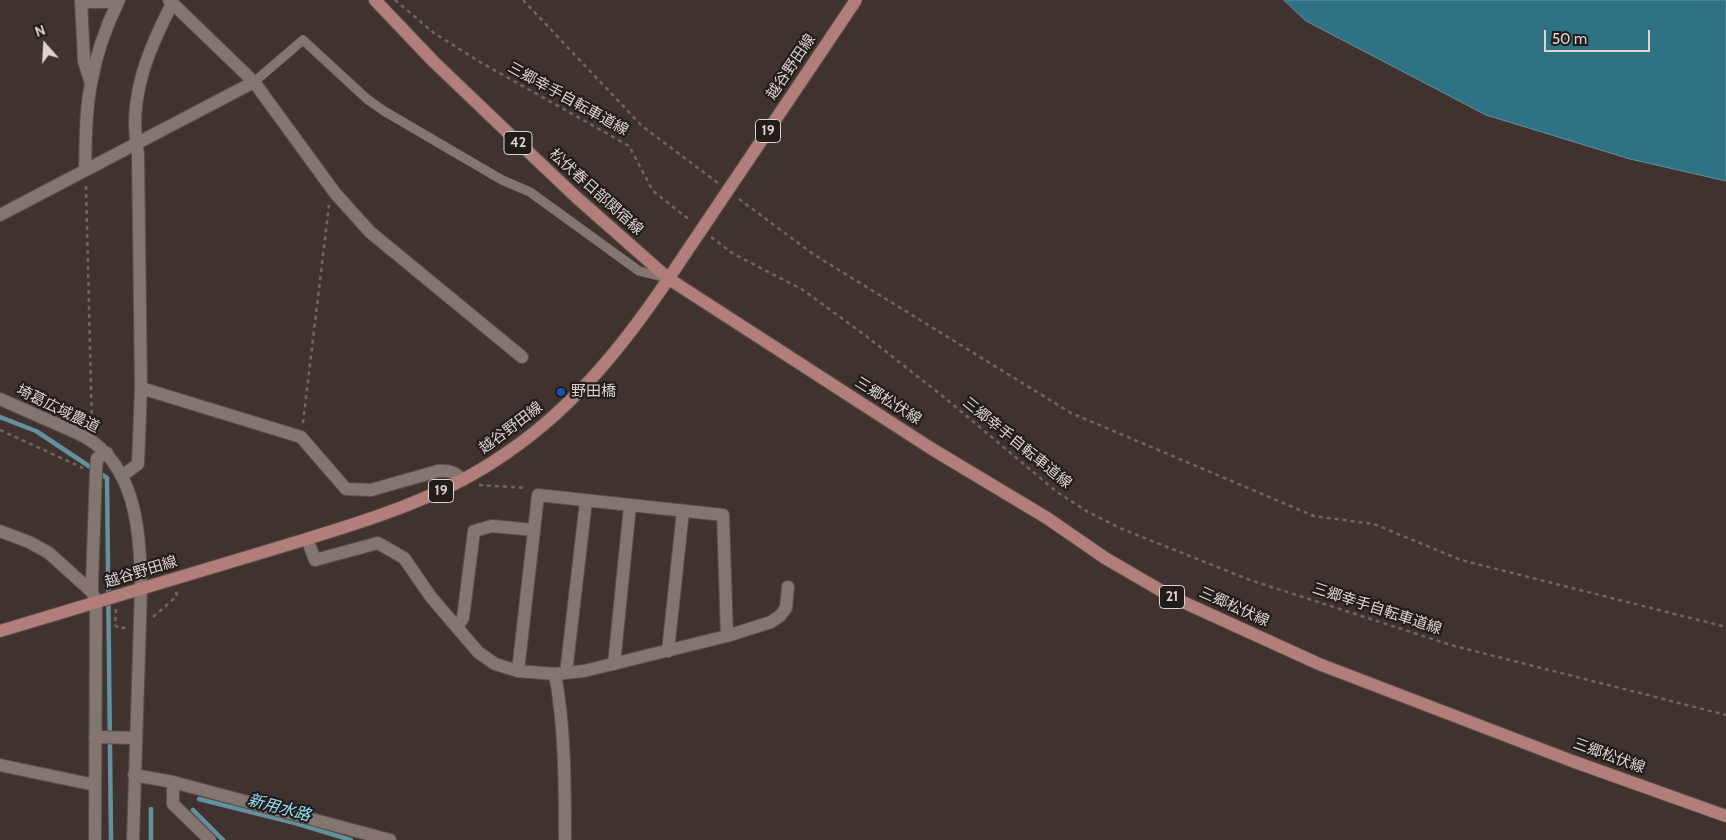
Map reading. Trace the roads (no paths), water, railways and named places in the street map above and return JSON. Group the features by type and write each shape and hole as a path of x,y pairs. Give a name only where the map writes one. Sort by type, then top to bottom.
{"main road":[{"name":"松伏春日部関宿線","path":"375,0 500,126 576,197 669,279"},
{"name":"越谷野田線","path":"0,631 94,597 141,589 307,539 428,496 486,467 532,435 585,387 619,348 669,279 856,0"},
{"name":"三郷松伏線","path":"669,279 908,434 1031,508 1105,558 1172,597 1319,664 1563,757 1726,816"}],"street":[{"path":"86,169 87,115 91,84 108,23 118,1 81,1 84,61 91,84"},
{"path":"122,476 138,464 141,388 136,103 142,71 154,38 171,2 254,82 335,193 370,232 522,357"},
{"path":"0,215 254,82"},
{"path":"141,388 301,437 346,488 371,490 448,470 457,474 463,480"},
{"name":"埼葛広域農道","path":"0,399 92,441 107,453 127,486 136,519 140,551 141,589 129,738 134,775 133,840"},
{"path":"95,840 95,785 99,737 94,597 96,471 97,458 107,453"},
{"path":"518,671 538,495 723,515 727,636"},
{"path":"565,840 565,794 558,693 586,501"},
{"path":"614,664 630,506"},
{"path":"668,650 683,511"},
{"path":"457,627 463,618 474,531 492,526 534,530"},
{"path":"0,531 29,542 49,553 94,597"},
{"path":"307,539 316,560 378,543 404,558 431,597 478,652 495,664 518,671 561,674 614,664 727,636 771,622 780,616 786,608 788,587"},
{"path":"99,737 129,738"},
{"path":"0,765 95,785"},
{"path":"134,775 173,782 390,840"},
{"path":"173,782 173,804 210,840"}],"lane":[{"path":"254,82 303,40 368,99 384,111 502,180 530,192 640,271 669,279"}],"water":[{"path":"1284,0 1726,0 1726,181 1630,159 1486,115 1306,21"}],"waterway":[{"path":"0,417 36,431 107,478 111,840"},
{"name":"新用水路","path":"199,799 295,823 351,840"},
{"path":"151,809 151,840"},
{"path":"193,810 223,840"}],"place":[{"name":"野田橋","path":"561,392"}]}
